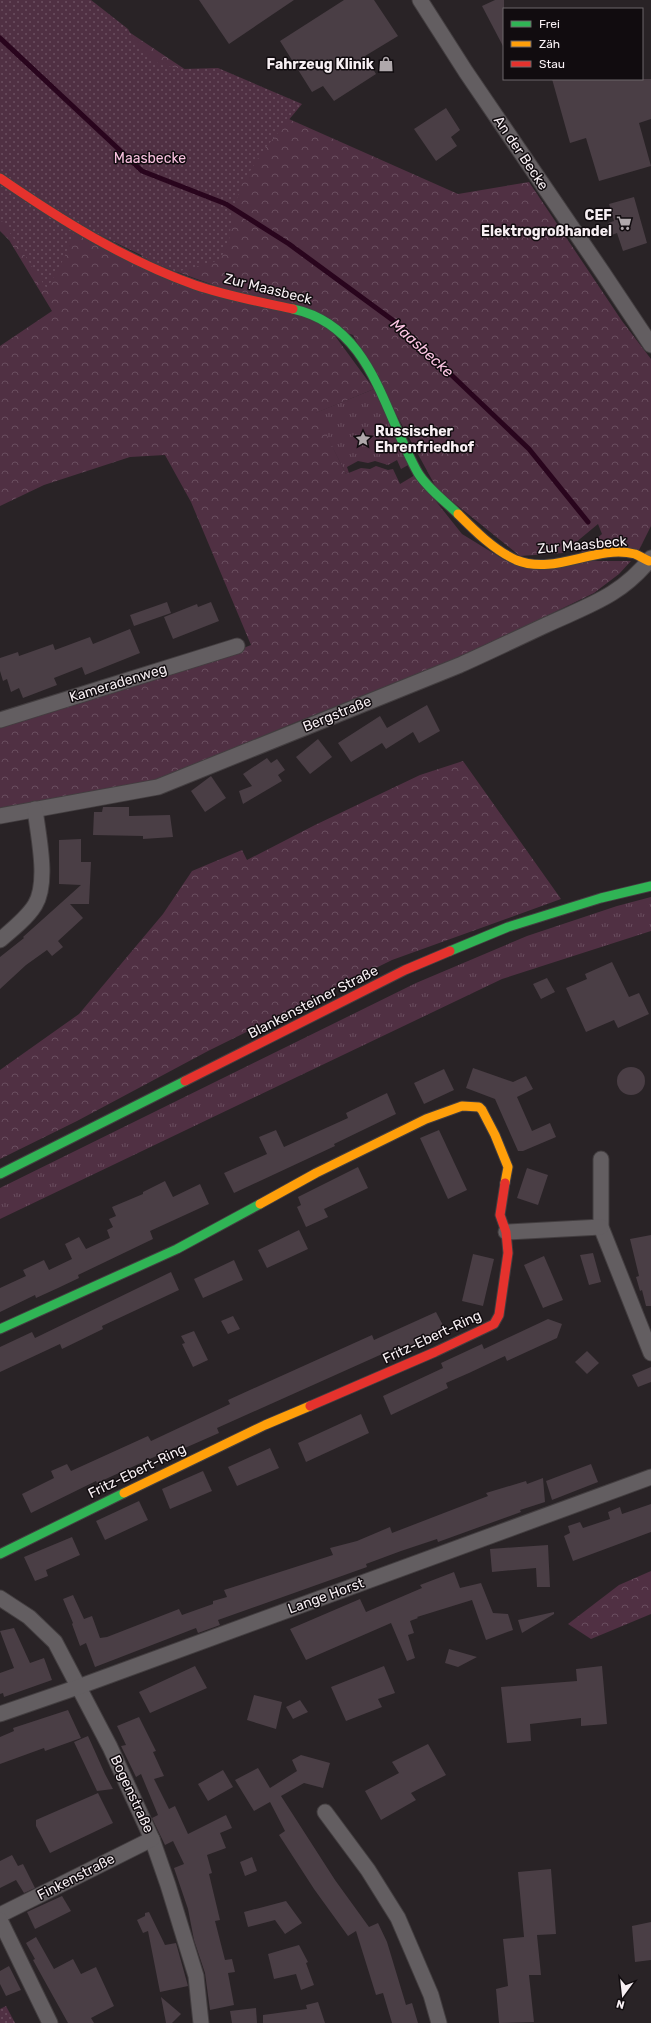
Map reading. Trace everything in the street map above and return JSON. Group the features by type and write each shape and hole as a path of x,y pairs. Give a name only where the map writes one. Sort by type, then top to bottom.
{"street":[{"name":"An der Becke","path":"420,0 466,72 603,272 651,346"},
{"name":"Zur Maasbeck","path":"0,178 90,236 141,263 195,285 254,301 307,311 332,324 350,341 366,362 422,478 464,521 507,555 518,561 533,564 616,554 635,554 650,560"},
{"name":"Bergstraße","path":"0,816 158,787 430,677 613,594 640,572 650,560"},
{"name":"Kameradenweg","path":"0,720 237,646"},
{"path":"0,940 13,929 35,904 40,890 42,874 35,809"},
{"name":"Blankensteiner Straße","path":"0,1174 405,970 508,927 601,898 651,886"},
{"name":"Fritz-Ebert-Ring","path":"0,1329 177,1249 316,1173 426,1119 462,1106 479,1107 482,1110 495,1135 507,1164 506,1186 500,1215 506,1232 508,1253 504,1289 499,1315 494,1324 435,1352 265,1425 0,1554"},
{"path":"601,1159 601,1227 651,1353"},
{"path":"506,1232 601,1227"},
{"name":"Lange Horst","path":"0,1714 78,1687 651,1477"},
{"name":"Bogenstraße","path":"0,1598 29,1617 45,1631 60,1650 110,1748 152,1839 196,1976 201,2023"},
{"path":"325,1812 368,1870 398,1918 431,1995 439,2023"},
{"name":"Finkenstraße","path":"0,1914 152,1839"},
{"path":"0,1920 50,2023"}],"green space":[{"path":"0,0 96,10 201,80 458,194 529,182 622,321 651,359 651,526 638,552 581,552 602,534 598,524 563,553 520,556 437,489 353,335 144,260"},
{"name":"Maasbecke","path":"0,0 91,0 128,29 140,51 161,65 183,69 218,68 302,104 262,152 240,187 231,223 229,241 220,260 176,272 77,224 64,258 47,289 0,218"},
{"path":"0,183 96,245 327,325 374,389 316,413 346,474 361,468 370,469 376,466 388,470 393,469 400,484 415,475 462,534 506,561 631,561 619,574 594,593 532,623 454,659 289,725 152,783 0,812 0,726 203,664 251,645 191,502 165,455 130,457 44,485 0,506 0,346 52,311 9,240 0,231"},
{"path":"374,389 410,464 401,469 397,460 388,465 375,461 368,463 358,461 347,467 349,473 346,474 315,413"},
{"path":"463,761 561,899 392,960 208,1051 77,1121 0,1159 0,1070 79,1014 163,914 192,871 242,850 247,860 315,825 420,775"},
{"path":"651,897 651,931 502,979 0,1219 0,1188 416,983 527,936 617,906"},
{"path":"651,1571 651,1614 591,1639 568,1624 619,1585"},
{"path":"6,2006 15,2023 0,2023 0,2009"}],"building":[{"path":"199,0 294,0 229,44"},
{"path":"344,0 374,0 398,36 365,56 376,74 334,101 323,86 312,92 280,41"},
{"path":"495,0 504,0 503,46 482,6"},
{"path":"651,79 651,119 639,123 651,166 599,181 586,138 570,143 552,80"},
{"path":"446,108 460,130 451,137 457,146 436,161 414,129"},
{"path":"634,197 647,243 623,251 617,233 612,235 608,223 614,221 609,204"},
{"path":"167,602 171,613 134,626 130,615"},
{"path":"211,602 219,621 173,639 164,617 197,604 198,607"},
{"path":"130,629 140,653 85,675 82,667 54,678 57,685 23,698 19,688 11,692 7,679 3,681 0,671 0,658 18,652 19,656 53,644 55,650 90,637 93,644"},
{"path":"427,705 440,731 419,743 413,732 386,749 382,743 351,762 338,743 380,716 387,728"},
{"path":"318,739 332,757 310,774 296,757"},
{"path":"267,758 271,763 277,759 285,770 278,775 282,781 243,804 239,791 252,786 243,774"},
{"path":"211,776 226,798 205,812 191,791"},
{"path":"103,807 129,807 129,816 170,815 173,837 143,839 143,836 93,835 94,812 102,812"},
{"path":"81,839 81,862 91,862 89,904 70,904 83,918 58,941 63,947 52,956 47,950 26,965 0,989 0,957 24,938 23,937 81,885 59,884 59,840"},
{"path":"612,962 629,997 639,993 649,1014 618,1028 614,1020 586,1032 566,988 587,979 585,974"},
{"path":"547,978 555,992 541,999 533,984"},
{"path":"631,1067 641,1071 645,1081 641,1091 631,1095 621,1091 617,1081 621,1071"},
{"path":"473,1068 513,1082 526,1076 533,1089 517,1097 532,1131 550,1123 556,1137 523,1151 518,1151 495,1099 466,1088"},
{"path":"444,1069 454,1090 424,1104 414,1083"},
{"path":"387,1093 396,1114 334,1144 335,1146 234,1193 224,1173 267,1154 259,1137 276,1130 284,1147 348,1118 346,1113"},
{"path":"439,1130 467,1190 448,1199 420,1138"},
{"path":"358,1167 368,1188 324,1209 328,1217 306,1227 297,1207 301,1205 298,1197"},
{"path":"527,1168 548,1175 538,1205 517,1198"},
{"path":"165,1181 173,1197 200,1184 209,1204 150,1231 153,1239 78,1275 79,1278 36,1298 35,1295 0,1312 0,1288 26,1276 23,1270 44,1260 49,1270 72,1259 65,1244 79,1237 86,1249 110,1238 107,1230 113,1227 109,1219 116,1216 112,1207 143,1194 143,1192"},
{"path":"299,1230 308,1249 267,1268 258,1250"},
{"path":"651,1235 651,1306 646,1306 642,1290 640,1291 636,1277 639,1276 630,1239"},
{"path":"593,1253 601,1282 589,1285 580,1255"},
{"path":"473,1254 494,1259 483,1306 462,1301"},
{"path":"544,1256 563,1300 543,1308 524,1265"},
{"path":"234,1260 243,1280 203,1298 194,1279"},
{"path":"171,1272 179,1290 102,1326 103,1329 62,1349 60,1344 0,1372 0,1347 32,1332 35,1338"},
{"path":"436,1312 446,1331 402,1350 400,1346 217,1428 219,1433 178,1451 176,1447 97,1483 96,1481 31,1513 22,1494 54,1478 51,1471 67,1464 71,1471 148,1436 151,1441 230,1404 228,1400 372,1335 374,1340"},
{"path":"233,1316 240,1329 228,1334 221,1321"},
{"path":"548,1319 562,1324 557,1338 507,1361 505,1356 446,1383 448,1388 391,1415 383,1396 443,1368 441,1363 482,1344 484,1349"},
{"path":"194,1331 208,1360 193,1367 182,1344 185,1343 181,1336"},
{"path":"587,1351 599,1363 587,1374 575,1362"},
{"path":"651,1367 651,1382 638,1387 632,1375"},
{"path":"361,1414 369,1433 306,1462 298,1443"},
{"path":"270,1448 279,1468 237,1486 228,1467"},
{"path":"591,1464 598,1482 552,1500 546,1481"},
{"path":"203,1471 212,1491 170,1509 162,1489"},
{"path":"543,1478 545,1502 520,1510 521,1512 438,1542 437,1539 401,1551 366,1564 367,1567 218,1620 220,1625 198,1633 196,1628 95,1667 86,1643 80,1646 72,1624 73,1623 63,1599 73,1595 84,1619 92,1616 100,1638 107,1637 179,1609 182,1615 213,1604 213,1601 227,1597 224,1590 333,1555 330,1548 357,1541 390,1527 392,1533 488,1496 486,1493 526,1481 527,1484"},
{"path":"139,1501 148,1520 105,1540 96,1521"},
{"path":"651,1504 651,1532 573,1561 564,1536 570,1533 568,1526 580,1522 583,1528 610,1519 608,1512 620,1507 622,1514"},
{"path":"72,1537 80,1555 46,1570 48,1576 35,1581 24,1557"},
{"path":"548,1545 550,1587 537,1587 536,1568 492,1572 490,1549"},
{"path":"454,1572 460,1588 481,1583 493,1613 508,1614 513,1630 486,1640 472,1600 417,1617 418,1618 410,1621 414,1633 408,1635 415,1658 407,1661 391,1623 306,1660 290,1629 360,1599 366,1612 422,1588 420,1585"},
{"path":"554,1612 554,1614 522,1633 518,1620"},
{"path":"14,1628 30,1663 44,1658 52,1680 4,1697 3,1693 0,1694 0,1673 14,1668 0,1631"},
{"path":"449,1649 477,1657 458,1667 445,1663"},
{"path":"195,1666 207,1688 150,1713 139,1692"},
{"path":"384,1666 395,1693 378,1699 382,1707 346,1721 331,1687"},
{"path":"602,1666 607,1724 581,1726 581,1718 530,1724 531,1741 507,1743 501,1687 577,1681 576,1669"},
{"path":"254,1695 282,1702 276,1729 247,1720"},
{"path":"300,1700 308,1712 293,1719 286,1707"},
{"path":"68,1710 81,1738 45,1751 44,1748 0,1764 0,1737 14,1731 13,1728"},
{"path":"139,1717 156,1751 153,1752 164,1776 154,1779 169,1809 175,1806 188,1834 226,1815 232,1828 220,1833 226,1848 207,1855 212,1873 209,1874 220,1920 215,1921 225,1960 232,1959 235,1972 228,1973 234,2005 210,2010 205,1973 194,1940 188,1909 174,1868 184,1864 173,1841 165,1845 152,1818 158,1815 141,1774 136,1777 121,1746 126,1745 117,1726"},
{"path":"88,1736 113,1789 97,1791 74,1742"},
{"path":"428,1744 446,1775 411,1793 416,1800 381,1820 365,1791 399,1773 392,1762"},
{"path":"301,1755 330,1763 323,1788 304,1783 281,1796 335,1880 369,1927 378,1923 387,1942 406,2005 412,2003 418,2023 392,2023 383,1993 376,1995 356,1931 348,1936 314,1889 279,1835 285,1831 270,1802 254,1811 235,1780 258,1768 270,1788 297,1771 292,1760"},
{"path":"223,1770 233,1787 208,1801 198,1784"},
{"path":"98,1793 113,1823 50,1853 36,1826 36,1820"},
{"path":"12,1855 18,1866 23,1864 35,1888 24,1893 16,1880 0,1888 0,1861"},
{"path":"252,1857 257,1871 245,1876 240,1862"},
{"path":"551,1869 556,1934 537,1935 541,1975 529,1975 534,2022 499,2023 496,1989 508,1986 503,1939 524,1937 518,1872"},
{"path":"62,1896 71,1911 35,1929 27,1912"},
{"path":"286,1901 302,1923 285,1934 275,1920 248,1927 244,1912"},
{"path":"149,1912 165,1945 176,1943 188,1986 160,1992 148,1931 143,1933 137,1920 145,1916 145,1913"},
{"path":"651,1922 651,1960 635,1962 632,1926"},
{"path":"36,1937 54,1969 73,1959 81,1974 96,1967 114,2006 91,2018 94,2023 68,2023 33,1960 35,1959 26,1943"},
{"path":"299,1945 308,1962 306,1963 314,1985 301,1990 296,1974 274,1979 268,1954"},
{"path":"9,1966 21,1990 6,1996 0,1984 0,1971"},
{"path":"161,1997 181,2014 172,2023 166,2023"},
{"path":"318,2002 325,2023 263,2023 263,2015 307,2009 306,2005"},
{"path":"256,2008 257,2023 232,2023 230,2011"}],"waterway":[{"name":"Maasbecke","path":"0,38 142,171 226,204 289,244 398,324 529,449 588,522"}],"traffic: fast":[{"path":"293,309 320,318 341,333 358,352 372,374 418,473 432,490 458,514"},
{"path":"450,951 508,927 601,898 651,886"},
{"path":"0,1174 185,1081"},
{"path":"0,1329 177,1249 260,1204"},
{"path":"0,1554 124,1493"}],"traffic: slow":[{"path":"458,514 492,546 516,560 531,564 561,562 605,553 620,552 635,554 649,561"},
{"path":"260,1204 316,1173 426,1119 462,1106 479,1107 482,1110 495,1135 508,1167 505,1183"},
{"path":"124,1493 265,1425 310,1406"}],"traffic: jam":[{"path":"0,178 70,224 144,264 207,289 293,309"},
{"path":"185,1081 405,970 450,951"},
{"path":"310,1406 435,1352 494,1324 499,1315 508,1253 506,1232 500,1215 505,1183"}],"place":[{"name":"Fahrzeug Klinik","path":"386,64"},
{"name":"CEF Elektrogroßhandel","path":"624,223"},
{"name":"Russischer Ehrenfriedhof","path":"363,439"}]}
